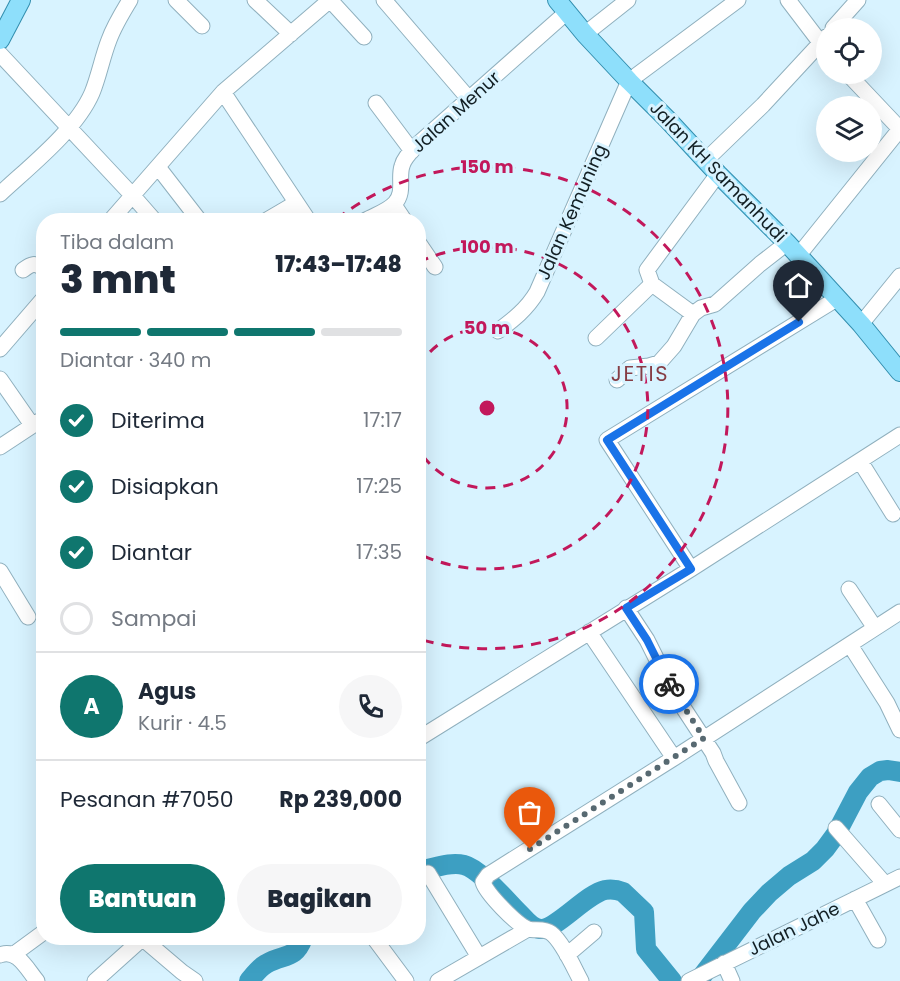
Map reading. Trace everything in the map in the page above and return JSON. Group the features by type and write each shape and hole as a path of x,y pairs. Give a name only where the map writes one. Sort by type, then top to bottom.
{"main road":[{"path":"0,40 21,0"},
{"name":"Jalan KH Samanhudi","path":"562,6 629,81 838,298 900,372"}],"street":[{"path":"0,194 70,128 92,94 108,42 130,0"},
{"path":"176,0 202,26"},
{"path":"255,0 291,34"},
{"path":"117,213 223,93 291,34 318,4 330,0 364,37"},
{"path":"384,0 469,99"},
{"path":"585,33 628,0"},
{"path":"629,81 738,0"},
{"path":"788,0 816,34"},
{"path":"843,18 858,0"},
{"name":"Jalan Menur","path":"394,205 401,193 401,168 412,151 469,99 562,6"},
{"path":"706,160 816,52"},
{"path":"0,54 148,213"},
{"name":"Jalan Kemuning","path":"498,331 513,320 537,292 629,81"},
{"path":"617,380 630,368 659,363 674,346 693,314 701,308 715,304 760,264 792,249 900,129 857,84"},
{"path":"223,93 303,213"},
{"path":"376,103 412,151"},
{"path":"158,167 194,213"},
{"path":"596,338 650,277 718,174"},
{"path":"279,213 296,203"},
{"path":"379,213 394,205 399,213"},
{"path":"426,254 435,267"},
{"path":"23,270 36,264"},
{"path":"861,324 900,276"},
{"path":"650,277 693,314"},
{"path":"691,569 607,440 838,298"},
{"path":"0,348 36,307"},
{"path":"0,379 36,419"},
{"path":"0,447 36,422"},
{"path":"426,734 860,461 898,442"},
{"path":"860,461 893,514"},
{"path":"0,571 28,617"},
{"path":"849,589 875,628"},
{"path":"626,608 647,640 674,692 704,738 739,803"},
{"path":"580,981 567,955 552,934 547,931 528,929 511,916 485,889 485,878 900,612"},
{"path":"589,632 674,758"},
{"path":"850,645 900,730"},
{"path":"879,804 900,830"},
{"path":"836,828 885,884"},
{"path":"428,873 479,957"},
{"name":"Jalan Jahe","path":"689,981 900,877"},
{"path":"855,899 878,940"},
{"path":"438,981 528,929"},
{"path":"567,955 594,932"},
{"path":"7,955 36,937"},
{"path":"95,981 135,945"},
{"path":"151,945 195,981"},
{"path":"379,945 406,981"},
{"path":"7,955 18,958 37,981"},
{"path":"724,963 732,981"}],"waterway":[{"path":"699,980 752,911 769,893 789,876 813,861 825,849 836,834 858,792 870,777 880,771 900,772"},
{"path":"426,869 458,864 478,872 528,923 540,929 554,924 597,893 605,890 623,892 644,912 646,949 672,981"},
{"path":"249,981 266,964 292,953 300,945"}],"way so far":[{"path":"530,849 704,738 669,684"}],"district":[{"name":"JETIS","path":"640,374"}],"route":[{"path":"669,684 647,640 626,608 691,569 607,440 799,322"}]}
